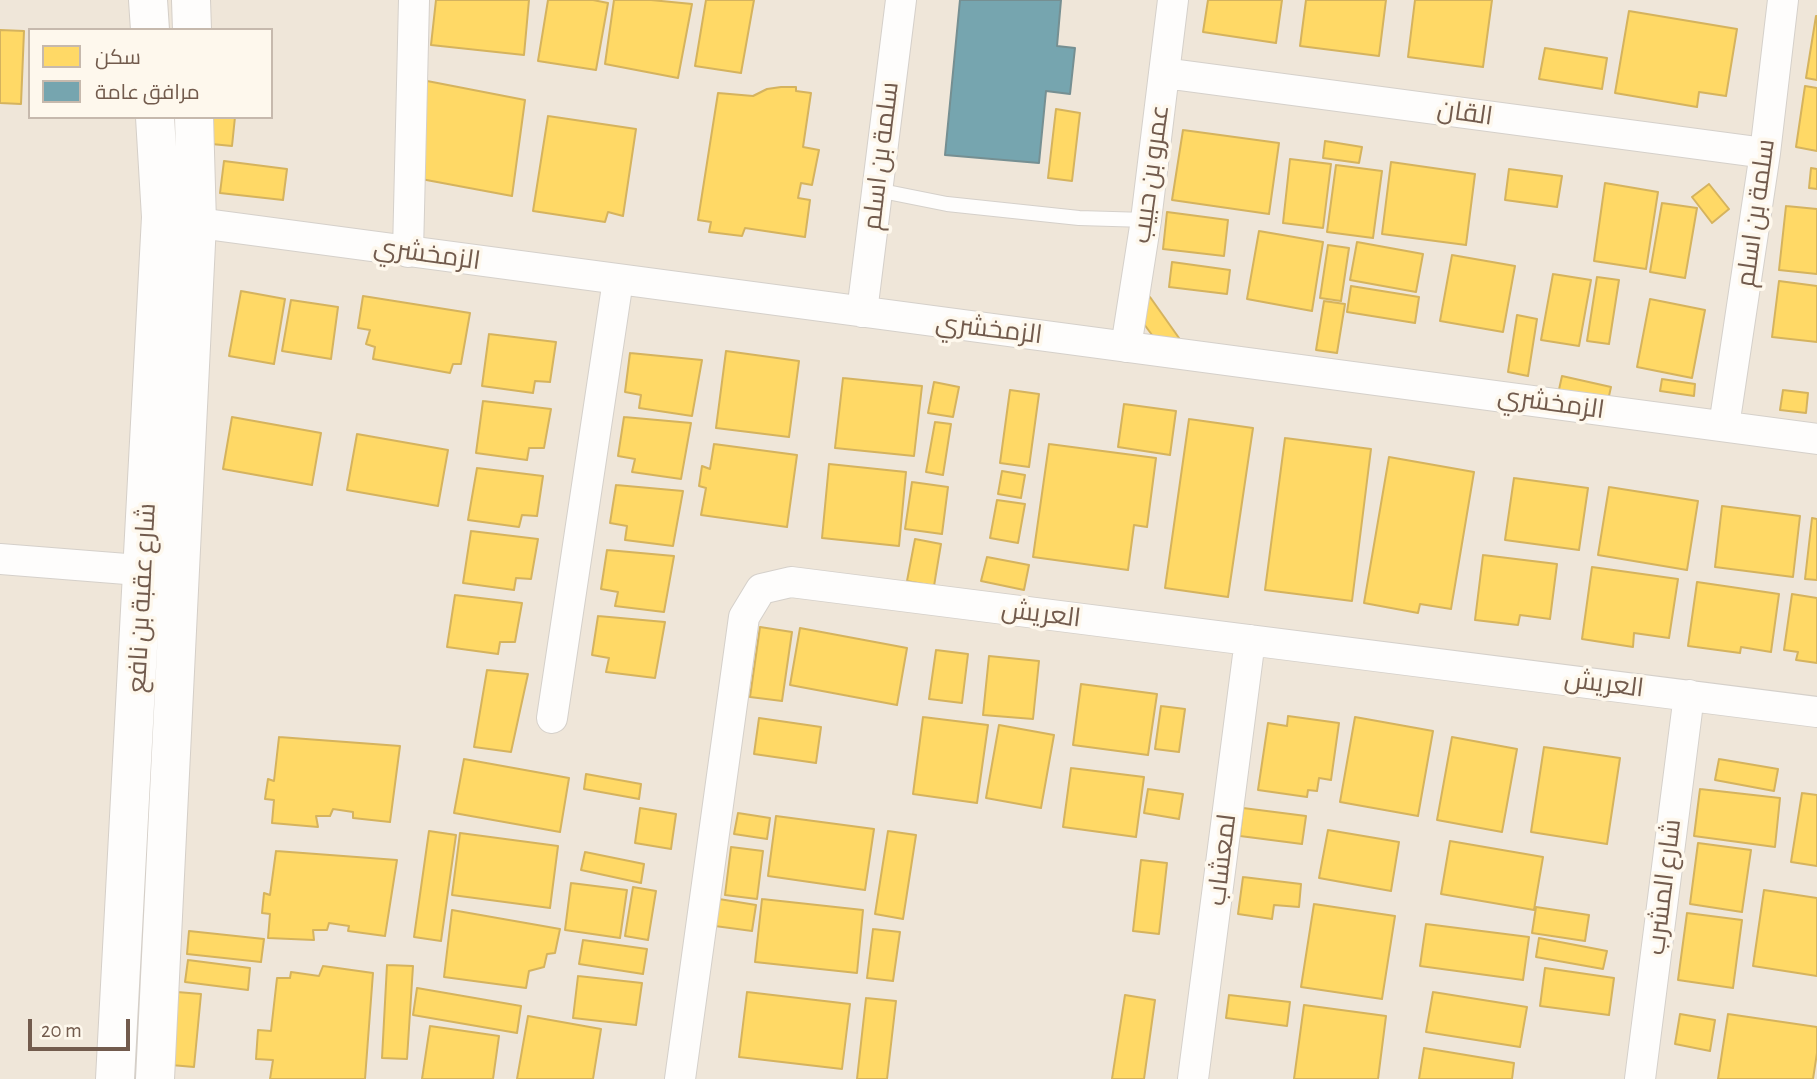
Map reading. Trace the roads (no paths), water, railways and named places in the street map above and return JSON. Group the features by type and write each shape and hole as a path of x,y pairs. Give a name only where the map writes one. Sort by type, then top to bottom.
{"street":[{"path":"148,0 149,28"},
{"path":"191,0 192,28"},
{"path":"408,252 414,0"},
{"name":"سلمة بن اسلم","path":"862,312 901,0"},
{"name":"عمرو بن حبيب","path":"1126,347 1146,220 1173,0"},
{"name":"سلمة بن اسلم","path":"1724,426 1765,153 1783,0"},
{"name":"القان","path":"1164,74 1765,153"},
{"name":"شارع عقبة بن نافع","path":"155,119 179,220"},
{"name":"شارع عقبة بن نافع","path":"115,1079 161,571 179,220 194,119"},
{"name":"الزمخشري","path":"179,220 1817,439"},
{"path":"552,718 618,280"},
{"path":"0,559 161,571"},
{"name":"شارع عقبة بن نافع","path":"155,1079 161,571"},
{"name":"العريش","path":"680,1079 744,617 761,589 792,582 1817,712"},
{"name":"لمعشاب","path":"1193,1079 1250,640"},
{"name":"شارع المشرب","path":"1640,1079 1689,695"}],"lane":[{"path":"877,190 960,205 1079,218 1146,220"}]}
